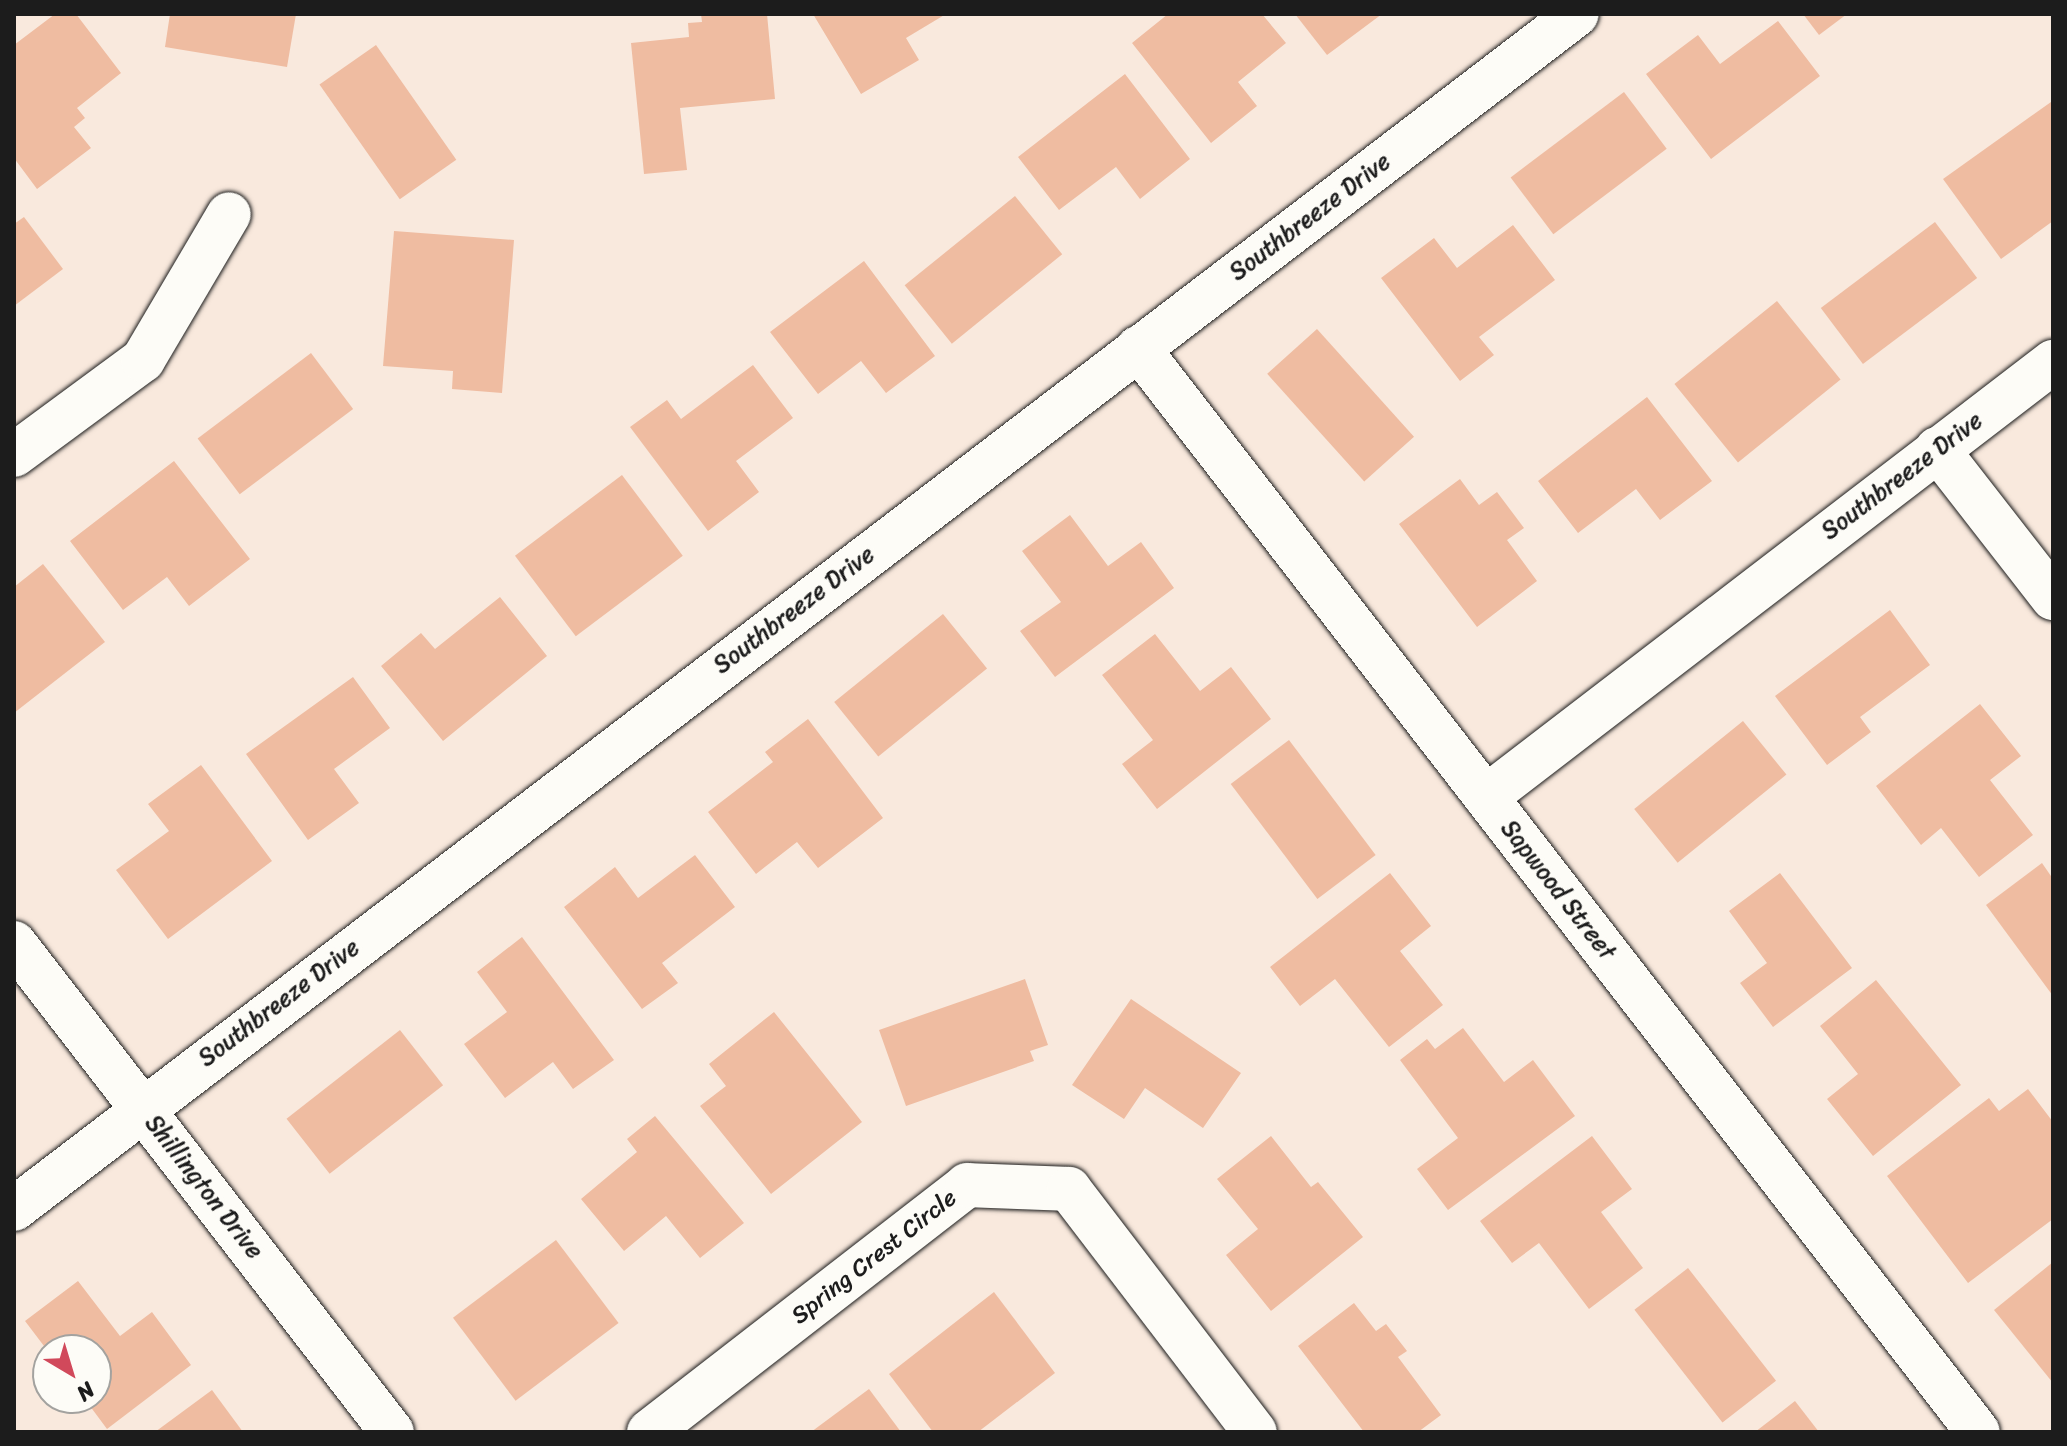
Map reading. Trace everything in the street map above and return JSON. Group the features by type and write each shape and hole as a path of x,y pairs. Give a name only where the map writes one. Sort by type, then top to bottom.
{"street":[{"name":"Southbreeze Drive","path":"14,1209 143,1107 1577,14"},
{"path":"14,455 143,360 229,214"},
{"name":"Sapwood Street","path":"1138,348 1978,1432"},
{"name":"Southbreeze Drive","path":"1486,797 2053,362"},
{"path":"1937,449 2053,598"},
{"name":"Shillington Drive","path":"14,943 392,1432"},
{"name":"Spring Crest Circle","path":"649,1432 967,1185 1069,1189 1255,1432"}],"building":[{"path":"55,14 76,14 121,73 77,108 85,118 74,127 91,148 37,189 14,158 14,45"},
{"path":"170,14 296,14 287,67 165,47"},
{"path":"701,14 767,14 775,99 680,108 687,170 644,174 631,43 689,37 688,23 702,22"},
{"path":"813,14 946,14 906,38 919,60 861,94"},
{"path":"1168,14 1262,14 1286,43 1238,82 1257,106 1211,143 1132,43"},
{"path":"1295,14 1382,14 1327,55"},
{"path":"1803,14 1847,14 1819,35"},
{"path":"1778,21 1820,76 1711,159 1646,74 1698,35 1720,64"},
{"path":"376,45 456,160 400,199 319,85"},
{"path":"1125,74 1190,159 1140,199 1116,167 1059,210 1018,157"},
{"path":"1624,92 1667,149 1553,234 1511,177"},
{"path":"2051,102 2053,221 2001,259 1943,179"},
{"path":"1015,196 1062,254 952,344 905,285"},
{"path":"24,217 63,269 14,306 14,224"},
{"path":"1935,222 1977,278 1863,364 1821,308"},
{"path":"1513,225 1555,280 1479,337 1494,355 1460,381 1381,278 1434,238 1457,268"},
{"path":"394,231 514,240 502,393 452,389 453,371 383,366"},
{"path":"864,261 935,356 886,393 861,361 818,394 770,332"},
{"path":"1777,301 1841,379 1738,463 1674,384"},
{"path":"1317,329 1414,437 1364,482 1267,374"},
{"path":"311,353 353,409 240,494 198,438"},
{"path":"753,365 793,418 736,461 759,492 708,531 630,427 667,400 681,419"},
{"path":"1647,397 1712,481 1660,520 1636,489 1578,533 1538,481"},
{"path":"174,461 250,559 189,606 167,577 123,610 70,541"},
{"path":"622,475 683,556 576,636 515,556"},
{"path":"1460,479 1479,505 1497,492 1524,528 1507,540 1537,581 1477,627 1399,524"},
{"path":"1070,515 1108,566 1141,542 1174,588 1055,677 1020,631 1061,602 1022,551"},
{"path":"43,564 105,642 14,713 14,587"},
{"path":"500,597 547,656 443,741 381,666 421,633 435,649"},
{"path":"1890,610 1930,665 1860,717 1871,732 1827,765 1775,696"},
{"path":"943,614 987,668 878,757 834,702"},
{"path":"1155,634 1200,691 1231,667 1271,719 1157,809 1122,764 1153,740 1102,675"},
{"path":"353,677 390,728 334,769 359,803 308,840 246,754"},
{"path":"1980,704 2021,756 1990,780 2033,835 1979,877 1941,828 1921,845 1876,786"},
{"path":"808,719 883,818 818,868 797,842 756,874 708,812 773,762 765,752"},
{"path":"1743,721 1786,775 1678,863 1634,809"},
{"path":"1289,740 1376,855 1317,899 1231,784"},
{"path":"201,765 272,861 168,939 116,870 169,831 148,804"},
{"path":"695,855 735,907 662,963 678,983 642,1009 564,907 615,867 638,898"},
{"path":"2042,863 2053,879 2053,996 1986,905"},
{"path":"1390,873 1431,926 1400,951 1443,1005 1389,1047 1335,979 1300,1006 1270,967"},
{"path":"1780,873 1852,968 1773,1027 1740,983 1767,963 1729,911"},
{"path":"522,937 614,1060 573,1089 553,1062 505,1098 464,1044 507,1012 477,972"},
{"path":"1025,979 1048,1045 1030,1051 1034,1061 906,1106 879,1030"},
{"path":"1876,980 1961,1085 1873,1156 1827,1099 1858,1074 1820,1026"},
{"path":"1131,999 1241,1073 1203,1128 1145,1088 1124,1119 1072,1085"},
{"path":"774,1012 862,1122 771,1194 700,1106 726,1086 709,1064"},
{"path":"1463,1028 1504,1082 1533,1060 1575,1116 1448,1210 1417,1169 1458,1138 1400,1060 1427,1039 1435,1049"},
{"path":"400,1030 443,1085 330,1174 287,1119"},
{"path":"2028,1089 2053,1122 2053,1219 1968,1283 1887,1176 1989,1098 1999,1111"},
{"path":"655,1116 744,1223 700,1258 666,1216 624,1251 581,1199 637,1152 627,1139"},
{"path":"1271,1136 1311,1187 1318,1182 1363,1237 1271,1311 1226,1255 1258,1229 1217,1179"},
{"path":"1592,1136 1632,1189 1601,1212 1643,1268 1589,1309 1539,1243 1512,1263 1480,1221"},
{"path":"556,1240 619,1323 516,1401 453,1318"},
{"path":"2053,1262 2053,1383 1994,1310"},
{"path":"1688,1268 1776,1381 1722,1423 1634,1310"},
{"path":"78,1281 120,1336 152,1312 191,1365 107,1429 96,1414 112,1414 112,1334 35,1334 25,1321"},
{"path":"994,1292 1055,1373 978,1432 933,1432 889,1374"},
{"path":"1354,1303 1376,1331 1386,1324 1407,1351 1398,1357 1441,1415 1418,1432 1364,1432 1298,1346"},
{"path":"869,1389 901,1432 811,1432"},
{"path":"212,1390 243,1432 155,1432"},
{"path":"1795,1401 1819,1432 1755,1432"}]}
